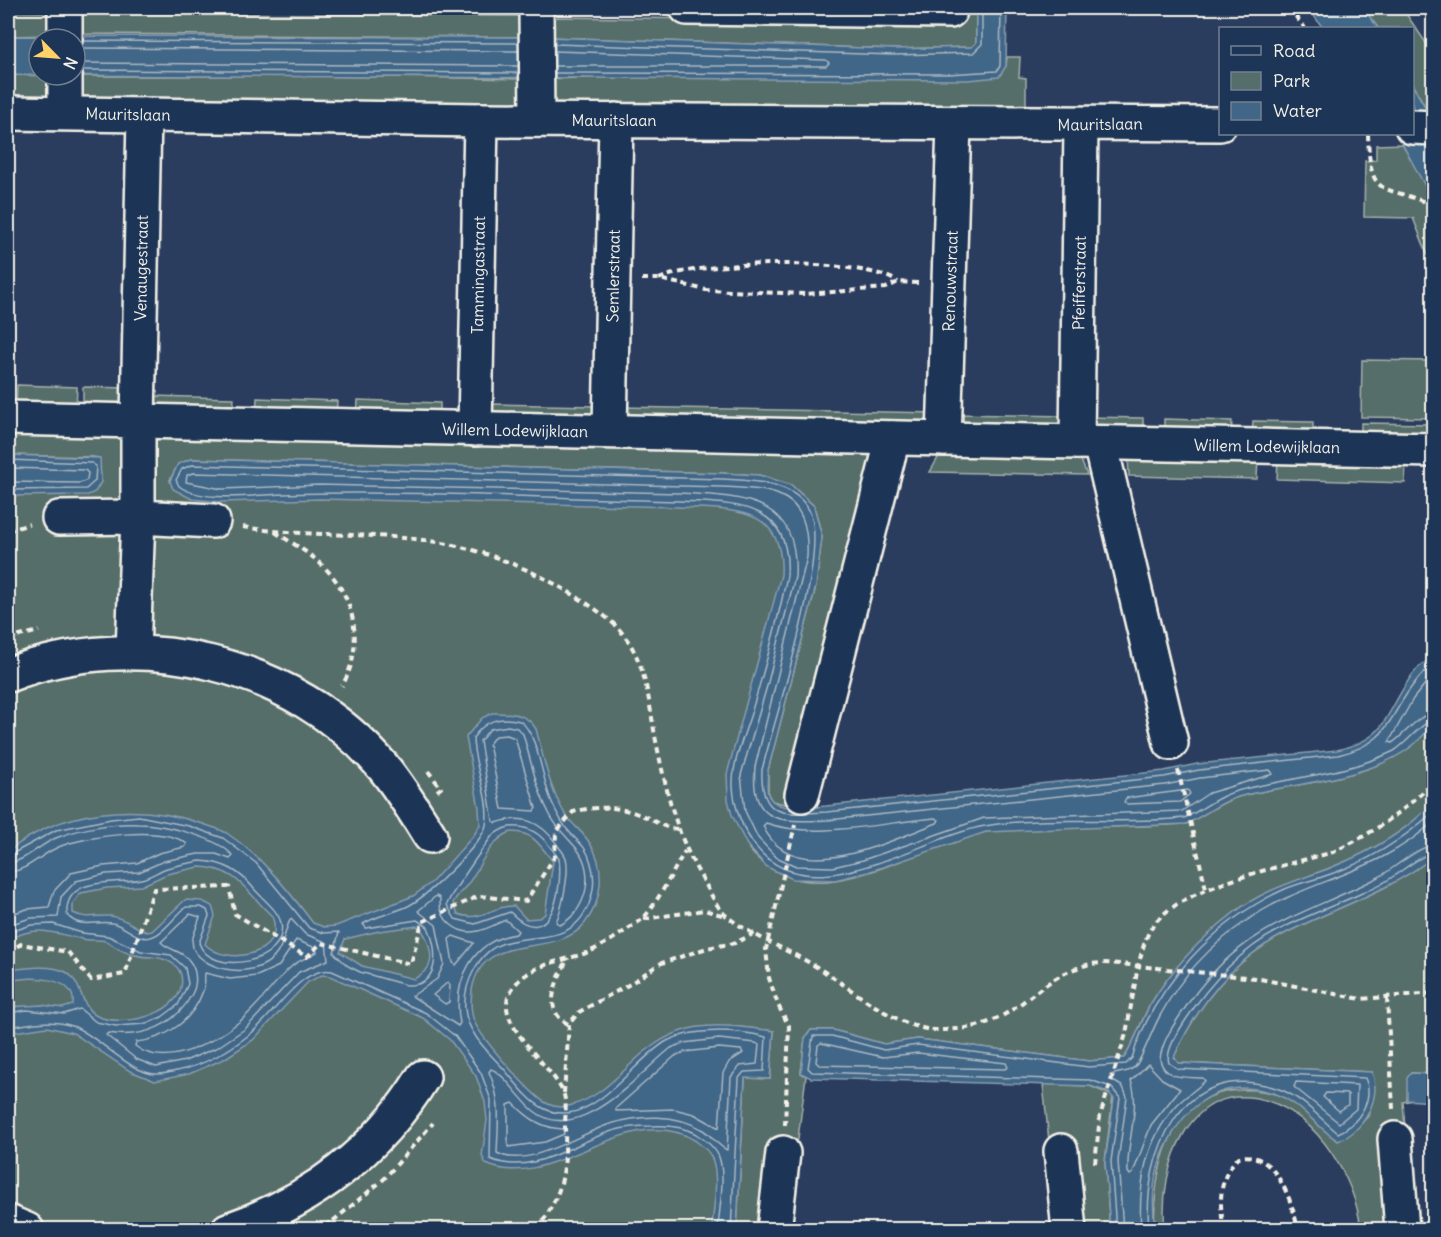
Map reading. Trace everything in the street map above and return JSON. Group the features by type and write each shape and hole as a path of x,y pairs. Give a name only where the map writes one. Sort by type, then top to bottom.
{"street":[{"path":"687,8 951,11"},
{"path":"536,21 537,120"},
{"name":"Mauritslaan","path":"8,113 65,90 144,115 954,124 1219,124"},
{"name":"Venaugestraat","path":"138,421 144,115"},
{"name":"Tammingastraat","path":"475,429 481,120"},
{"name":"Semlerstraat","path":"610,431 616,120"},
{"name":"Renouwstraat","path":"944,439 954,124"},
{"name":"Pfeifferstraat","path":"1081,125 1089,442"},
{"path":"1414,127 1434,128"},
{"name":"Willem Lodewijklaan","path":"8,418 1434,450"},
{"path":"133,652 138,516 138,421"},
{"path":"802,795 893,438"},
{"path":"1089,442 1171,743"},
{"path":"59,518 138,516 213,521"},
{"path":"8,675 52,662 133,652 189,658 252,675 318,711 343,728 382,766 404,794 430,836"},
{"path":"228,1230 260,1219 302,1198 343,1170 389,1124 423,1077"},
{"path":"1395,1139 1402,1230"},
{"path":"1061,1151 1069,1230"},
{"path":"774,1230 783,1153"},
{"path":"8,1222 27,1230"}],"path":[{"path":"1289,8 1304,27"},
{"path":"1368,135 1372,176 1386,191 1413,197 1430,204 1434,214"},
{"path":"658,279 673,272 692,269 786,264 839,268 889,276 898,282"},
{"path":"613,279 658,279 698,289 806,294 886,288 898,282 950,283"},
{"path":"213,521 274,532 393,538 456,546 524,569 608,619 625,636 645,674 661,766 685,850 726,916"},
{"path":"274,532 323,565 346,599 353,620 356,648 352,668 342,686"},
{"path":"1171,743 1194,829 1206,889"},
{"path":"1094,1171 1104,1098 1126,1034 1138,966 1148,935 1162,915 1206,889 1313,858 1349,844 1399,814 1434,781"},
{"path":"783,1153 789,1026 778,1005 769,978 767,939 802,795"},
{"path":"8,952 21,944 68,952 91,980 124,974 154,889 229,887 235,914 307,957 321,943 411,964 422,922 479,896 526,901 555,856 556,832 573,812 603,807 637,813 670,829 678,829"},
{"path":"644,919 685,850"},
{"path":"537,1230 552,1208 566,1169 565,1101 550,1070 523,1042 511,1021 508,997 521,977 550,962 588,952 644,919 704,910 726,916 850,987 898,1018 936,1030 978,1028 1009,1014 1032,994 1081,966 1109,962 1255,978 1361,999 1434,993"},
{"path":"563,1094 568,1024 579,1012 630,984 659,964 707,948 735,943 755,933"},
{"path":"568,1024 560,1019 553,1009 552,995 569,957"},
{"path":"1387,998 1395,1139"},
{"path":"1224,1230 1221,1194 1226,1173 1239,1157 1248,1155 1260,1160 1282,1183 1295,1214 1298,1230"},
{"path":"316,1230 333,1221"}],"green space":[{"path":"956,8 976,8 976,43 972,47 894,49 546,37 552,17 956,22"},
{"path":"1363,8 1402,8 1433,53 1433,111 1428,111 1414,88 1414,27 1377,27"},
{"path":"8,11 52,12 56,27 27,27 27,36 8,36"},
{"path":"79,13 521,16 529,37 87,34 87,27 76,27"},
{"path":"1007,57 1020,57 1019,77 1026,78 1026,113 556,108 546,100 546,79 1006,66"},
{"path":"8,75 27,75 27,87 54,87 48,105 8,104"},
{"path":"87,76 528,79 519,108 85,105 75,94 75,87 87,87"},
{"path":"1404,144 1433,201 1433,268 1413,218 1364,217 1365,161 1376,160 1376,145"},
{"path":"1362,360 1433,361 1433,418 1361,417"},
{"path":"17,385 77,387 76,411 16,409"},
{"path":"83,387 131,388 131,404 83,411"},
{"path":"150,396 234,398 233,413 155,406"},
{"path":"257,398 337,401 336,416 256,413"},
{"path":"358,400 440,403 440,418 357,416"},
{"path":"491,404 596,406 596,421 490,419"},
{"path":"620,407 937,413 937,428 620,422"},
{"path":"952,414 1070,416 1070,432 952,429"},
{"path":"1086,417 1143,418 1143,433 1086,432"},
{"path":"1164,419 1232,421 1231,436 1164,434"},
{"path":"1253,421 1313,422 1313,438 1252,436"},
{"path":"1361,423 1433,424 1433,440 1361,439"},
{"path":"8,426 111,430 123,439 126,445 128,480 150,480 150,458 153,445 156,439 169,432 873,448 793,795 798,802 797,807 772,801 768,794 768,770 816,586 822,536 814,506 791,485 759,475 722,473 191,459 178,464 170,480 661,490 745,483 776,497 802,525 739,793 751,822 749,849 774,871 802,880 832,880 863,874 957,840 986,832 1186,824 1238,797 1373,767 1397,756 1418,741 1433,721 1434,802 1399,833 1372,849 1270,891 1246,904 1222,922 1188,954 1168,979 1150,1005 1124,1058 1089,1061 918,1039 884,1044 833,1030 811,1030 805,1038 801,1073 806,1076 797,1146 776,1145 765,1229 737,1229 745,1078 770,1079 774,1031 740,1027 724,1229 8,1229 8,477 101,479 99,458 8,455"},
{"path":"943,449 1078,453 1087,475 930,472"},
{"path":"1128,455 1258,457 1257,479 1129,476"},
{"path":"1278,458 1406,461 1405,483 1277,479"},
{"path":"1433,857 1433,1074 1411,1073 1407,1100 1409,1101 1403,1102 1407,1155 1392,1229 1361,1229 1351,1191 1342,1171 1318,1136 1303,1121 1286,1109 1268,1101 1241,1097 1218,1102 1199,1114 1184,1133 1174,1155 1167,1180 1164,1205 1165,1229 1155,1230 1157,1184 1170,1139 1181,1120 1197,1105 1216,1094 1240,1090 1272,1093 1283,1097 1302,1108 1335,1139 1358,1127 1369,1115 1372,1072 1178,1063 1174,1057 1205,1003 1247,958 1301,925 1397,881"},
{"path":"1043,1084 1090,1086 1113,1096 1105,1162 1110,1229 1079,1229 1049,1141"}],"water":[{"path":"976,8 1007,8 1006,66 999,77 968,80 87,75 87,36 546,37 894,49 972,47 976,43"},
{"path":"1308,8 1363,8 1377,27 1322,27"},
{"path":"8,36 27,36 27,75 8,75"},
{"path":"1414,88 1433,120 1433,201 1398,135 1414,135"},
{"path":"8,455 100,458 101,482 95,492 88,495 8,496"},
{"path":"191,459 722,473 759,475 791,485 814,506 822,537 816,586 768,770 768,794 772,800 777,804 794,808 1164,771 1197,764 1337,750 1349,747 1375,733 1417,669 1433,659 1433,721 1418,741 1398,756 1373,767 1346,775 1238,797 1186,824 986,832 868,872 835,880 793,879 767,867 747,845 732,815 728,800 727,774 781,575 780,552 774,535 764,524 751,516 735,511 678,507 319,499 221,502 192,499 173,489 170,481 178,464"},
{"path":"492,713 505,713 522,716 532,723 536,729 556,798 564,813 586,837 594,851 600,872 600,883 599,894 591,914 585,923 572,934 557,941 505,951 490,958 479,971 472,990 471,1009 474,1021 496,1052 529,1089 546,1103 562,1107 581,1102 597,1093 648,1049 681,1031 697,1027 733,1026 774,1031 770,1079 745,1078 737,1229 712,1229 716,1186 712,1158 696,1141 670,1131 644,1131 618,1137 564,1159 537,1167 511,1170 486,1164 482,1156 487,1120 485,1102 476,1076 450,1040 423,1018 330,976 322,975 308,982 253,1040 224,1059 189,1074 155,1081 130,1071 73,1033 47,1027 8,1033 8,1007 42,1005 63,1008 73,1005 72,995 59,983 38,978 8,981 8,970 45,967 66,972 76,982 91,1012 109,1020 138,1019 152,1015 175,999 181,988 181,975 177,967 170,962 129,953 105,941 85,940 45,931 28,932 8,940 8,852 29,837 76,818 101,813 153,813 179,817 219,829 241,843 264,864 313,923 324,927 336,926 413,896 432,882 474,835 480,825 479,808 466,737 482,718","holes":["511,832 519,832 531,837 553,862 545,914 539,918 526,919 514,906 506,906 480,915 458,914 453,903 456,898 468,884 491,847","199,867 212,868 233,877 272,916 274,929 271,940 263,948 239,956 215,951 205,944 215,916 212,906 202,901 185,900 152,931 147,932 116,917 87,917 73,913 73,903 81,893 107,888 141,886 167,874","417,926 421,929 429,945 431,956 428,968 414,979 362,966 340,952 345,939 379,931"]},
{"path":"1433,802 1433,857 1397,881 1301,925 1247,958 1205,1003 1174,1057 1178,1063 1372,1072 1375,1092 1363,1122 1356,1130 1338,1141 1301,1109 1276,1094 1253,1089 1233,1089 1214,1094 1198,1104 1184,1118 1163,1154 1154,1188 1155,1229 1110,1229 1105,1162 1114,1099 1108,1092 1090,1086 811,1078 801,1073 805,1038 811,1030 833,1030 884,1044 918,1039 1089,1061 1124,1058 1150,1005 1168,979 1188,954 1222,922 1246,904 1270,891 1372,849 1399,833"},
{"path":"1411,1073 1433,1074 1433,1102 1407,1100 1407,1078"}]}
